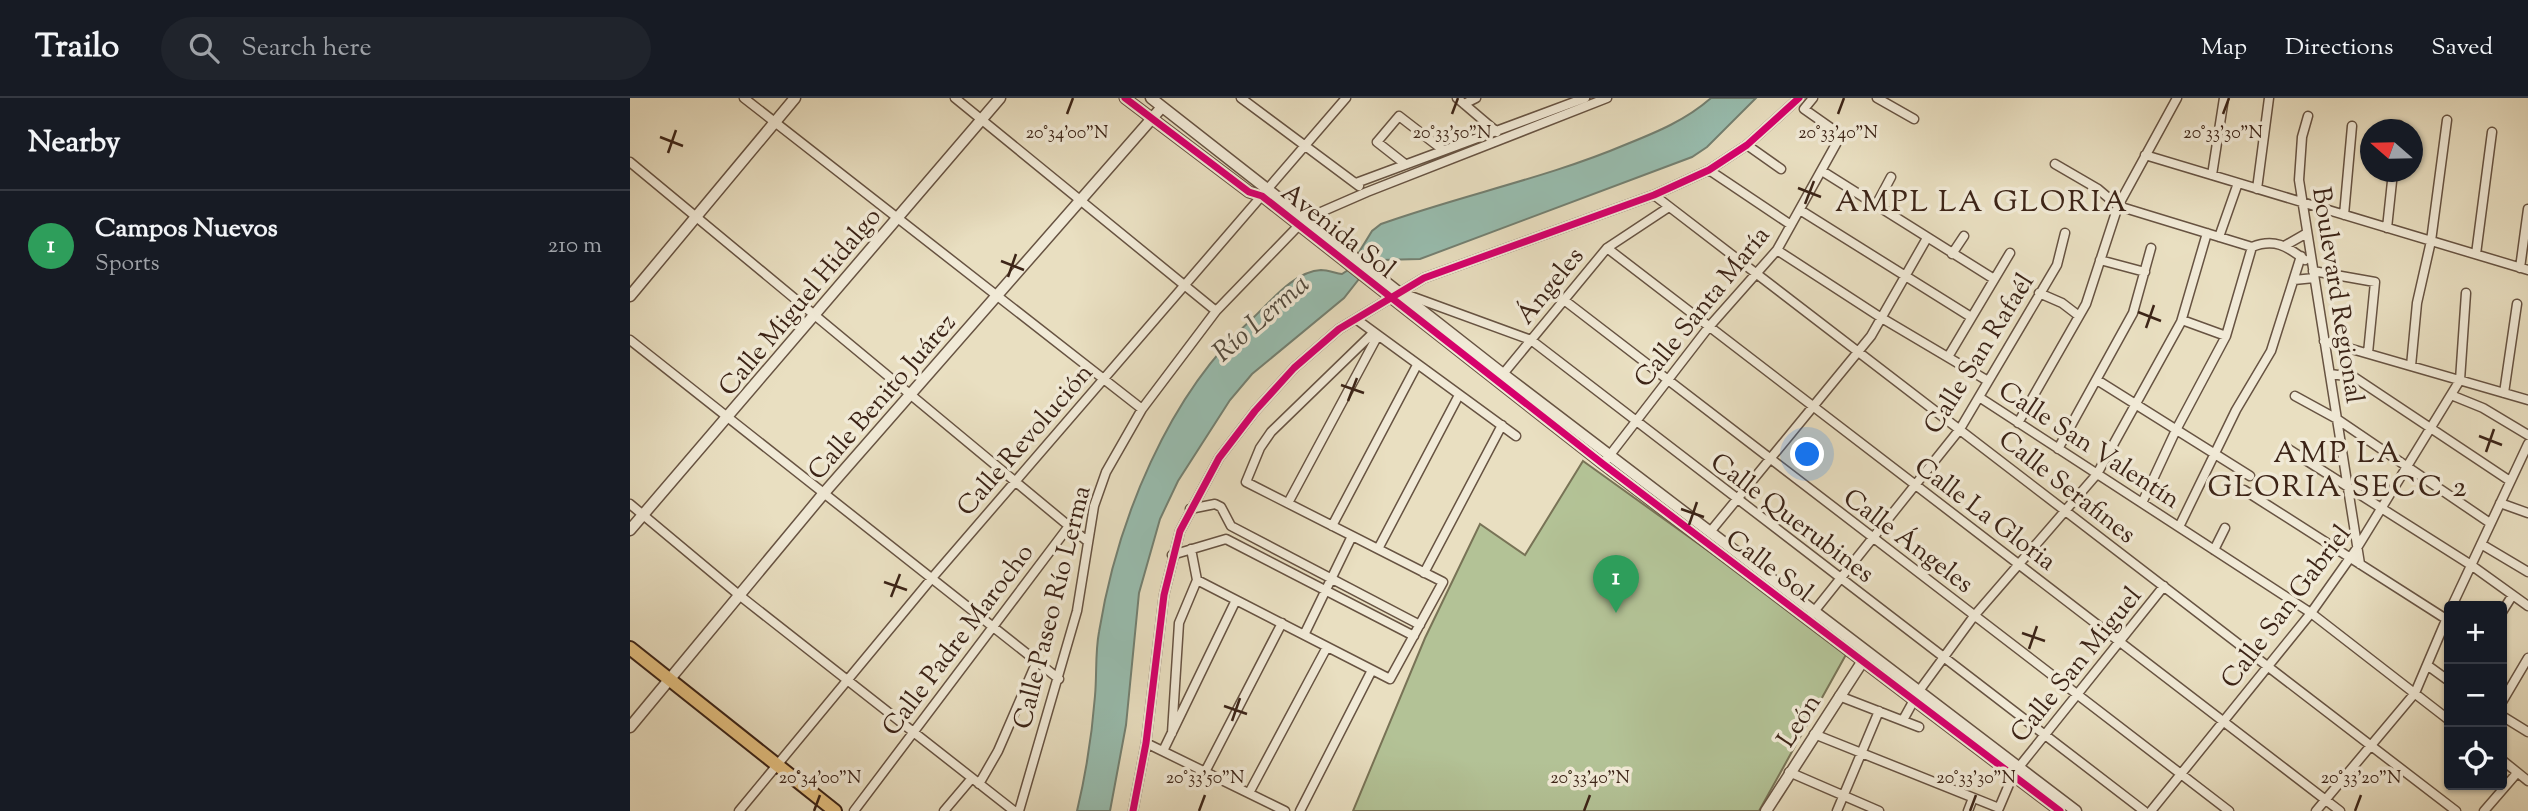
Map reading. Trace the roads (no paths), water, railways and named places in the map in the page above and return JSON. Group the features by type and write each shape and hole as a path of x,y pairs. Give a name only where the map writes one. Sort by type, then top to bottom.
{"main road":[{"path":"630,648 835,811"}],"street":[{"path":"744,98 1142,409"},
{"path":"630,296 795,98"},
{"path":"956,98 1216,311"},
{"name":"Calle Miguel Hidalgo","path":"630,530 1000,98"},
{"path":"1125,98 1249,192 1265,193"},
{"path":"1151,98 1265,193"},
{"name":"Calle Benito Juárez","path":"630,727 824,494 1170,98"},
{"path":"1241,98 1358,185 1405,164 1585,98"},
{"name":"Calle Revolución","path":"738,811 932,578 1346,98"},
{"path":"1460,101 1476,98"},
{"name":"Calle Paseo Río Lerma","path":"1019,811 1077,611 1087,541 1106,471 1142,409 1216,311 1302,222 1367,192 1607,98"},
{"path":"1133,811 1146,743 1172,555 1189,509 1219,458 1255,411 1294,368 1339,329 1391,292 1654,195 1709,170 1747,145 1798,98"},
{"name":"Calle Santa María","path":"1606,460 1708,328 1777,250 1800,210 1841,135 1804,109 1813,98"},
{"path":"1877,98 1914,119"},
{"path":"2018,423 2089,297 2118,206 2177,98"},
{"path":"2212,175 2224,98"},
{"path":"2257,188 2269,98"},
{"path":"1460,101 1497,132"},
{"path":"1405,164 1377,142 1399,116 1443,150"},
{"name":"Boulevard Regional","path":"2308,116 2299,159 2302,202 2360,564"},
{"path":"2411,366 2417,303 2431,241 2446,120"},
{"path":"2344,215 2352,126"},
{"path":"2476,254 2492,132"},
{"path":"1747,145 1781,169"},
{"path":"2145,155 2524,269 2528,209"},
{"path":"630,162 1087,541"},
{"path":"2055,164 2098,189 2118,206 2252,247 2269,243 2286,245 2301,256 2313,271"},
{"path":"1709,170 1791,225"},
{"path":"1822,171 1994,279"},
{"path":"1875,206 1891,177"},
{"path":"2387,228 2392,182"},
{"path":"2219,237 2238,183"},
{"name":"Avenida Sol","path":"1265,193 1391,292"},
{"name":"Calle Serafines","path":"1654,195 2456,811"},
{"name":"Ángeles","path":"1503,374 1607,248 1669,207"},
{"path":"1800,210 1971,317"},
{"name":"Calle San Rafaél","path":"1811,615 1960,429 2057,265 2065,233"},
{"path":"1903,720 1916,695 1974,616 2097,474 2182,320 2207,233"},
{"path":"2286,245 2307,233"},
{"path":"1952,254 1964,236"},
{"path":"1710,532 1871,336 1927,238"},
{"path":"2142,503 2176,430 2226,335 2252,247"},
{"name":"Calle La Gloria","path":"1607,248 2340,811"},
{"path":"2058,449 2133,313 2151,248"},
{"path":"1777,250 1880,317 1988,381"},
{"path":"1948,357 2010,253"},
{"path":"2179,527 2271,351 2301,256"},
{"path":"2100,260 2145,272"},
{"path":"2294,280 2313,271 2375,282 2368,353"},
{"name":"Calle Querubines","path":"1391,292 1531,340 2144,811"},
{"name":"Calle Sol","path":"1391,292 1503,374 1606,460 1710,532 1811,615"},
{"name":"Calle Sol","path":"1391,292 1865,657 2016,771 2076,811"},
{"path":"2039,293 2062,303 2079,316"},
{"path":"2460,380 2466,293"},
{"name":"Calle Ángeles","path":"1564,300 2229,811"},
{"path":"2504,393 2508,348 2517,304"},
{"path":"1356,318 1375,335 1517,436"},
{"path":"2182,320 2226,335"},
{"path":"1288,503 1375,335"},
{"path":"1198,580 1390,679 1443,582 1246,482 1260,447 1271,432 1375,335"},
{"path":"630,340 1059,679"},
{"path":"2324,341 2528,400"},
{"path":"1332,526 1417,365"},
{"path":"2330,374 2354,377 2510,481"},
{"path":"2097,380 2250,476"},
{"name":"Calle San Gabriel","path":"2151,811 2311,613 2357,548 2460,380"},
{"path":"1378,549 1459,395"},
{"path":"2451,395 2483,408 2528,435"},
{"path":"2295,396 2337,419 2490,523"},
{"name":"Calle San Valentín","path":"1979,397 2311,613 2444,716"},
{"path":"1424,573 1502,425"},
{"path":"2454,601 2510,481 2524,463 2528,444"},
{"path":"2285,447 2471,565 2528,606"},
{"path":"2244,490 2350,558 2444,614"},
{"path":"2500,503 2528,513"},
{"path":"630,504 739,595 1014,811"},
{"path":"1189,509 1215,504 1222,508 1231,526 1420,625"},
{"name":"Calle Padre Marocho","path":"854,811 1069,526"},
{"path":"1226,539 1231,526"},
{"path":"2214,550 2225,528"},
{"path":"1304,635 1352,536"},
{"path":"1172,555 1226,539 1414,636"},
{"path":"2480,544 2528,572"},
{"path":"1171,733 1179,623 1198,580 1191,549"},
{"name":"Calle San Miguel","path":"1973,798 1999,808 2016,771 2164,586"},
{"path":"2507,604 2512,596"},
{"path":"1163,751 1236,600"},
{"path":"1205,772 1282,624"},
{"path":"2316,811 2415,693 2444,625"},
{"path":"1249,793 1327,647"},
{"name":"León","path":"1766,811 1865,657"},
{"path":"2507,694 2528,658"},
{"path":"944,811 976,781 998,751 1037,661"},
{"path":"2427,665 2444,677"},
{"path":"1300,811 1372,670"},
{"path":"1839,696 1919,727"},
{"path":"1837,811 1879,711"},
{"path":"2507,719 2528,732"},
{"path":"1814,734 1973,798 1968,811"},
{"path":"1146,743 1285,811"},
{"path":"2507,764 2528,781"},
{"name":"Calle Sol","path":"2016,771 2060,811"},
{"path":"1789,772 1879,811"},
{"path":"2484,811 2517,773"}],"water":[{"name":"Río Lerma","path":"1711,98 1756,98 1707,147 1692,157 1420,259 1381,260 1370,265 1344,298 1252,374 1230,400 1178,481 1160,519 1139,593 1126,725 1110,811 1077,811 1092,725 1099,632 1119,547 1133,504 1172,421 1223,349 1293,281 1311,272 1324,270 1342,274 1348,270 1372,231 1381,224 1597,156 1671,125"}],"place":[{"name":"Campos Nuevos","path":"1616,613"}],"district":[{"name":"AMPL LA GLORIA","path":"1982,201"},
{"name":"AMP LA GLORIA SECC 2","path":"2338,469"}]}
